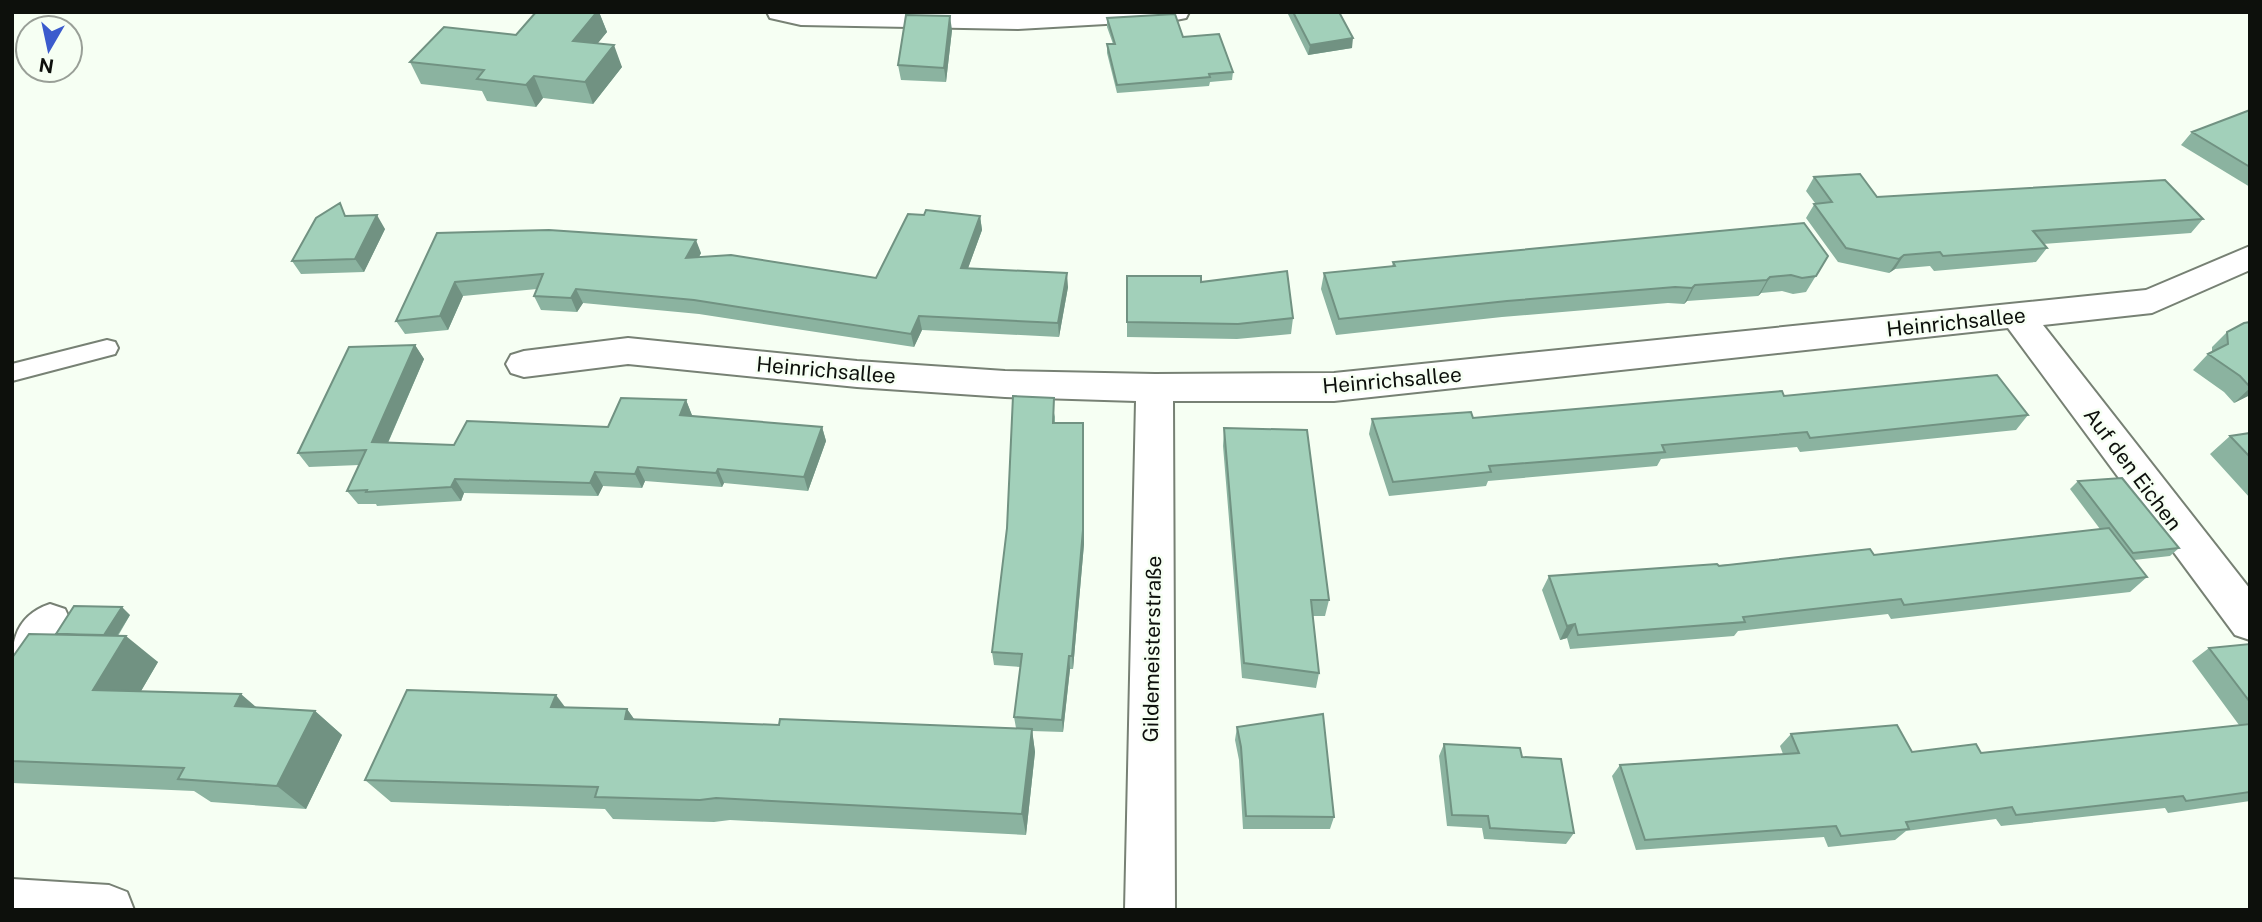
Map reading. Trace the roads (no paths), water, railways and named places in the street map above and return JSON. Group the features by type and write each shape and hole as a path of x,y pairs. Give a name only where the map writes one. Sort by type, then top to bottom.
{"street":[{"path":"780,12 801,17 1018,17 1176,12"},
{"name":"Heinrichsallee","path":"524,364 628,351 857,374 1006,384 1155,388 1334,387 2152,301 2250,257"},
{"name":"Auf den Eichen","path":"2017,315 2250,622"},
{"name":"Gildemeisterstraße","path":"1150,910 1155,388"},
{"path":"12,675 50,621"},
{"path":"12,904 109,910"}],"lane":[{"path":"12,373 107,348"}]}
